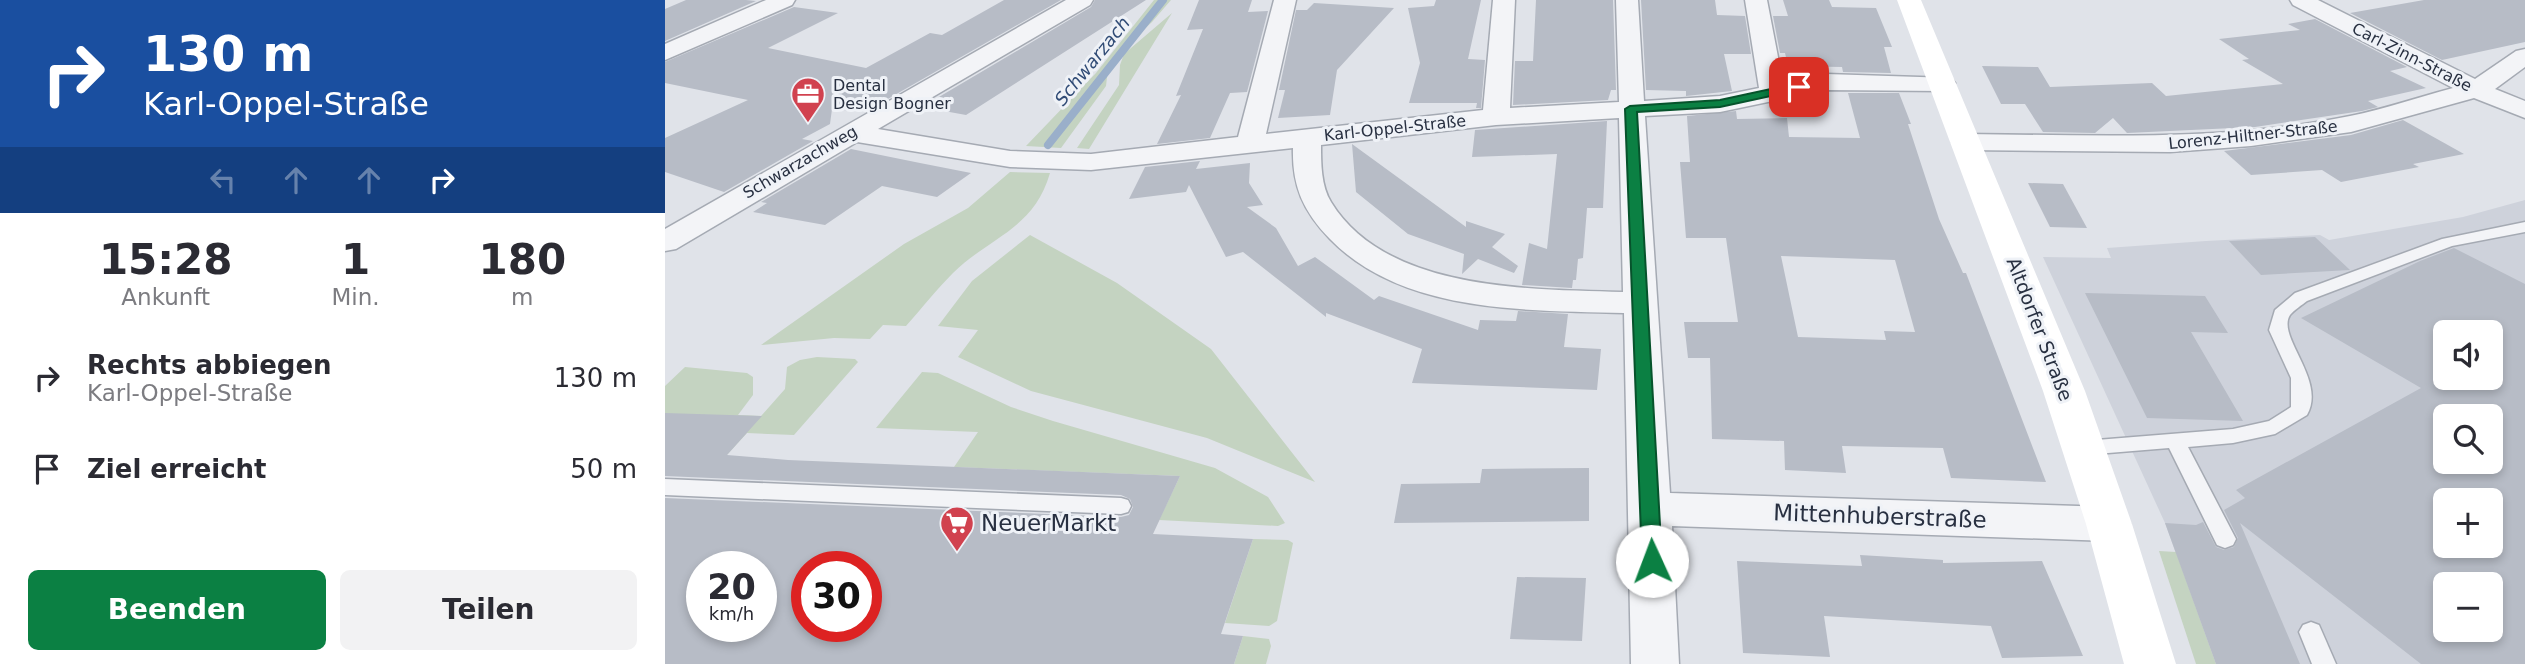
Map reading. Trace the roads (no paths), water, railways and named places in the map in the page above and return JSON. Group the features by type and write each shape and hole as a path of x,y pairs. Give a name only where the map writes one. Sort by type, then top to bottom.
{"main road":[{"name":"Altdorfer Straße","path":"1909,0 2044,334 2109,524 2150,664"}],"street":[{"path":"665,53 784,0"},
{"name":"Schwarzachweg","path":"665,242 1082,0"},
{"path":"1250,143 1285,0"},
{"path":"1496,117 1504,0"},
{"path":"1626,0 1655,664"},
{"path":"1756,0 1772,91"},
{"name":"Carl-Zinn-Straße","path":"2301,0 2476,90 2525,110"},
{"name":"Lorenz-Hiltner-Straße","path":"1966,142 2139,145 2251,138 2351,124 2476,90 2525,56"},
{"name":"Karl-Oppel-Straße","path":"850,133 1010,159 1059,163 1141,157 1496,117 1720,104 1772,91 1826,82 1942,83"},
{"path":"1307,137 1307,173 1315,201 1342,236 1378,262 1429,282 1480,293 1640,303"},
{"name":"Mittenhuberstraße","path":"1650,509 2109,524"}],"lane":[{"path":"2084,448 2233,436 2275,427 2300,410 2305,390 2294,359 2277,330 2281,314 2301,297 2448,242 2525,227"},
{"path":"2175,441 2225,539"},
{"path":"665,487 1121,506"},
{"path":"2311,632 2324,664"}],"waterway":[{"name":"Schwarzach","path":"1048,145 1163,0"}],"place":[{"name":"Dental Design Bogner","path":"808,124"},
{"name":"NeuerMarkt","path":"957,553"}]}
